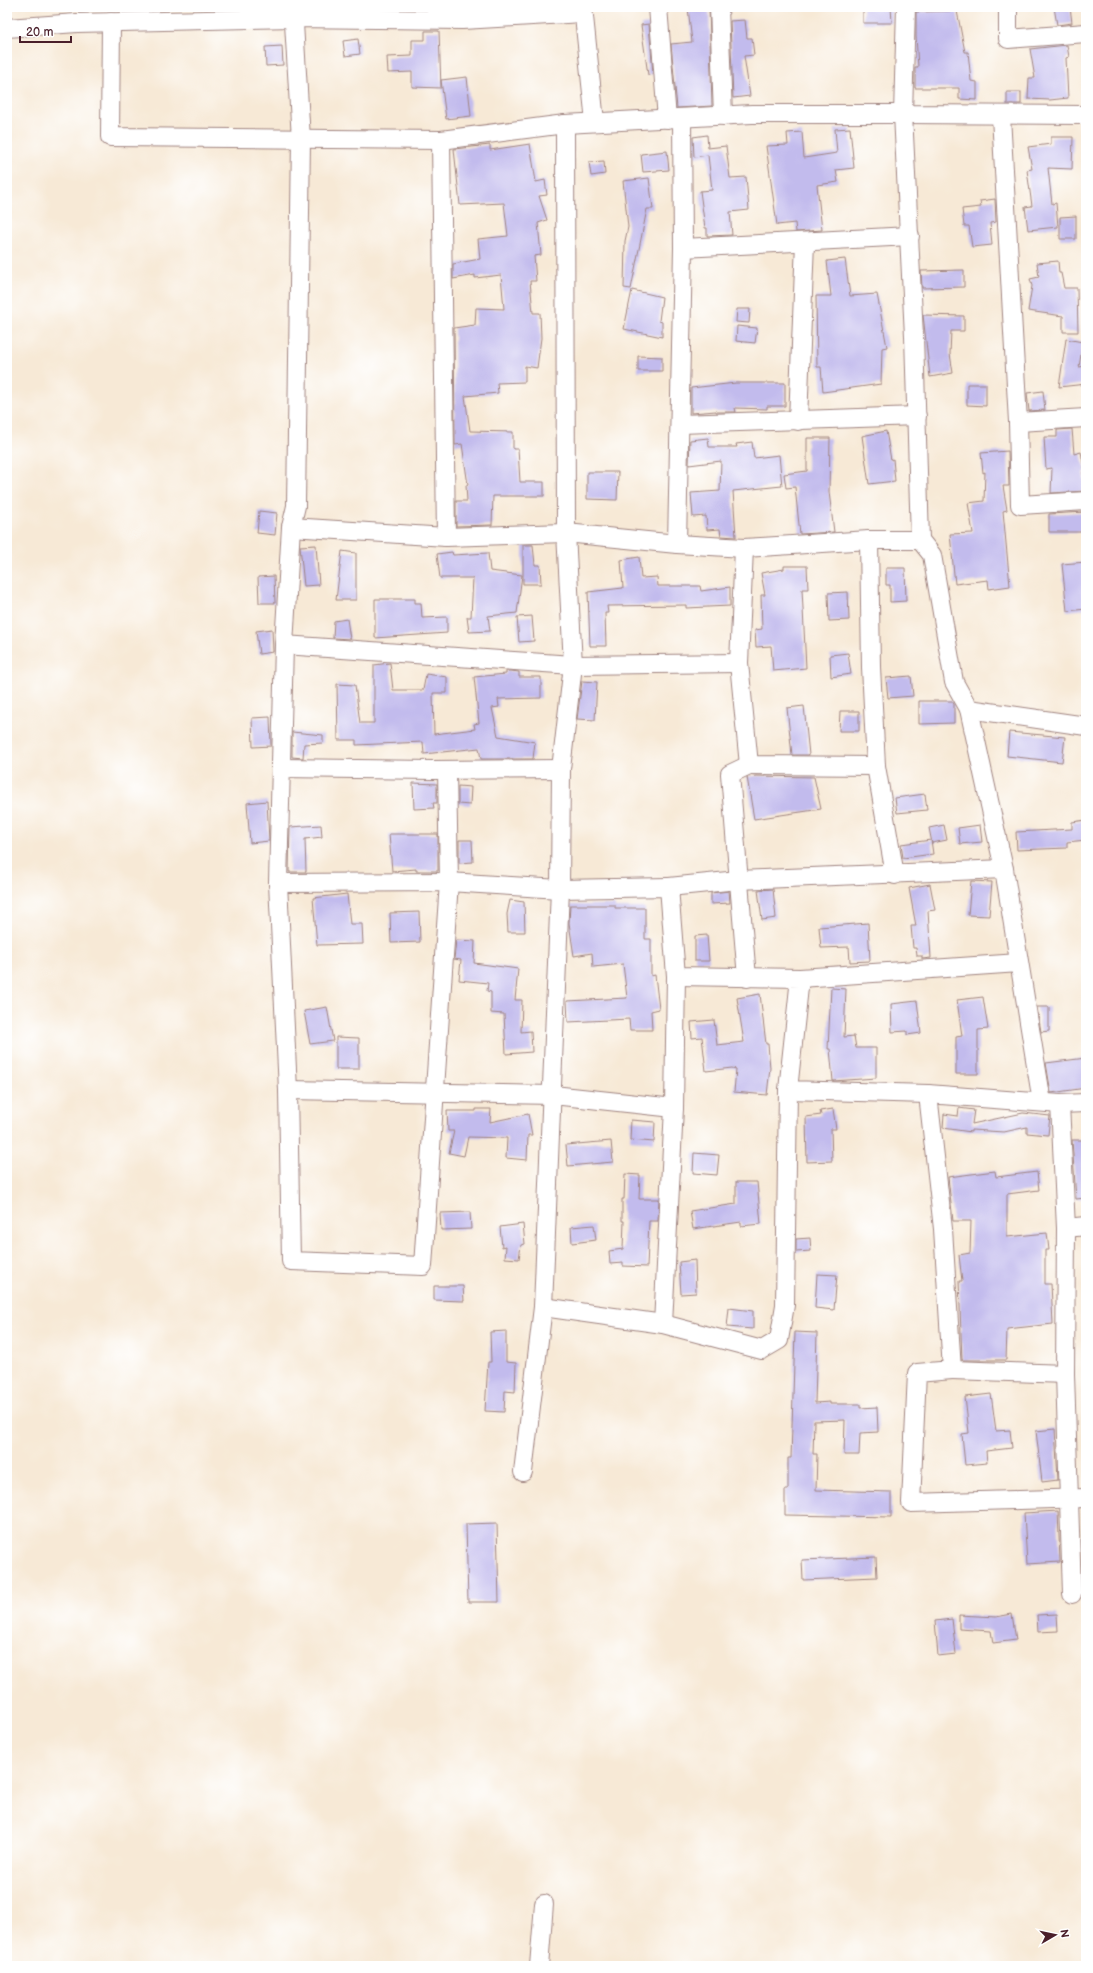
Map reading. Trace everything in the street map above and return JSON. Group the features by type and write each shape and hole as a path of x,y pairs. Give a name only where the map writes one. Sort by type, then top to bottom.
{"street":[{"path":"658,7 674,118 683,248 679,384 680,424 677,544"},
{"path":"719,7 723,116"},
{"path":"906,7 903,114 910,236 920,540 932,555 954,682 969,709 1004,869 1042,1102"},
{"path":"1008,7 1008,39 1086,33"},
{"path":"7,28 111,22 175,14 462,14 583,10 595,122"},
{"path":"293,13 301,139 296,506 291,527 284,645 278,883 288,1090 291,1261 423,1266 449,882 447,770"},
{"path":"111,22 110,137 441,140 565,124 752,114 903,114 1001,116 1086,115"},
{"path":"1001,116 1018,422 1020,505 1086,501"},
{"path":"523,1472 543,1307 553,1095 560,889 561,769 573,665 566,533 565,124"},
{"path":"441,140 446,537"},
{"path":"683,248 910,236"},
{"path":"798,421 805,242"},
{"path":"680,424 917,416"},
{"path":"1018,422 1086,418"},
{"path":"291,527 446,537 566,533 677,544 744,548 869,540 920,540"},
{"path":"869,540 871,667 876,766 895,875"},
{"path":"744,548 739,663 749,765"},
{"path":"284,645 573,665 739,663"},
{"path":"969,709 1086,726"},
{"path":"747,978 730,774 749,765 876,766"},
{"path":"281,768 447,770 561,769"},
{"path":"278,883 449,882 560,889 669,887 738,880 895,875 1004,869"},
{"path":"664,1324 674,1108 676,976 669,887"},
{"path":"676,976 800,978 1019,963"},
{"path":"543,1307 664,1324 762,1350 779,1340 785,1305 788,1090 800,978"},
{"path":"288,1090 553,1095 674,1108"},
{"path":"788,1090 928,1094 1060,1104 1086,1103"},
{"path":"928,1094 943,1229 952,1370"},
{"path":"1060,1104 1066,1228 1065,1374 1078,1498 1072,1594"},
{"path":"1066,1228 1086,1226"},
{"path":"1065,1374 952,1370 917,1373 911,1503 1078,1498"},
{"path":"539,1966 544,1904"}],"building":[{"path":"709,7 712,106 677,108 671,44 692,42 688,8"},
{"path":"891,7 892,23 863,23 863,8"},
{"path":"1054,7 1070,7 1072,23 1057,25"},
{"path":"957,11 965,52 968,52 971,81 977,82 977,100 959,99 959,88 915,88 915,67 918,67 916,12"},
{"path":"745,20 747,38 752,38 754,55 744,56 750,96 733,98 730,21"},
{"path":"649,24 653,74 648,75 641,25"},
{"path":"425,31 439,31 441,88 412,87 412,72 388,73 387,57 412,56 412,40 425,40"},
{"path":"358,39 360,54 345,56 343,41"},
{"path":"1067,45 1069,57 1066,58 1068,98 1050,100 1028,99 1029,78 1035,78 1030,49"},
{"path":"282,46 283,65 266,66 265,47"},
{"path":"467,77 471,116 446,119 441,80"},
{"path":"1007,92 1021,92 1021,104 1007,104"},
{"path":"850,128 854,168 836,170 838,182 817,185 822,230 796,232 795,223 777,225 766,146 788,145 787,133 802,132 804,158 837,153 835,129"},
{"path":"707,135 708,148 726,146 730,178 746,177 749,210 730,212 732,235 707,236 707,228 705,228 700,191 712,190 708,155 694,157 693,137"},
{"path":"1051,137 1073,137 1072,169 1048,168 1052,204 1056,203 1058,227 1028,230 1025,207 1032,206 1027,170 1032,169 1028,147 1051,144"},
{"path":"530,144 536,182 545,180 547,195 539,196 547,220 538,223 541,255 534,256 536,281 530,281 533,313 540,313 541,338 537,368 525,366 525,382 497,383 498,393 465,396 470,431 513,432 513,449 518,449 520,482 544,482 544,496 493,496 492,525 456,526 456,501 467,501 466,485 468,485 462,444 455,445 454,328 475,325 476,308 504,309 501,275 475,278 475,275 453,279 453,264 480,259 478,239 508,236 504,203 460,205 454,149 490,145 490,150"},
{"path":"667,151 669,170 643,172 641,154"},
{"path":"604,161 605,174 591,176 589,162"},
{"path":"649,178 653,209 647,209 631,289 624,288 625,241 628,227 623,181"},
{"path":"995,199 996,222 990,223 992,245 972,247 969,226 964,226 962,209 981,207 980,201"},
{"path":"1076,216 1076,239 1060,239 1060,217"},
{"path":"845,259 850,296 877,294 887,347 882,348 881,384 823,392 821,367 817,367 816,296 831,296 827,261"},
{"path":"1058,261 1059,273 1061,273 1064,288 1077,288 1078,332 1063,332 1063,316 1028,311 1032,286 1030,279 1039,277 1037,263"},
{"path":"964,270 964,287 922,288 921,271"},
{"path":"632,290 662,297 659,321 662,322 662,337 624,329"},
{"path":"737,309 750,309 749,323 736,322"},
{"path":"923,315 964,316 964,331 951,331 950,354 953,373 930,377"},
{"path":"737,326 757,328 755,343 736,341"},
{"path":"1066,339 1083,342 1079,367 1086,366 1086,384 1059,387"},
{"path":"638,356 662,357 662,371 638,371"},
{"path":"736,383 785,383 785,406 767,406 767,409 735,408 736,412 716,411 691,413 691,388"},
{"path":"967,384 986,384 986,406 967,405"},
{"path":"1043,391 1045,410 1029,411 1027,393"},
{"path":"1072,429 1074,454 1081,452 1085,472 1083,472 1086,491 1051,493 1052,468 1046,469 1044,437 1057,437 1057,430"},
{"path":"886,431 891,460 893,459 895,481 869,484 862,436"},
{"path":"708,438 709,447 737,447 736,444 752,442 754,458 779,455 782,486 733,491 736,537 721,536 720,529 707,530 706,516 693,517 691,493 720,491 721,461 689,465 690,440"},
{"path":"807,438 830,438 829,492 834,532 800,534 795,487 786,488 784,474 807,471"},
{"path":"1008,451 1009,486 1003,486 1007,510 1003,511 1010,586 989,589 988,580 955,584 950,534 973,533 968,503 984,501 985,472 983,473 981,453"},
{"path":"587,472 618,472 617,500 587,499"},
{"path":"259,511 277,513 275,535 257,533"},
{"path":"1086,512 1086,532 1049,532 1049,514"},
{"path":"316,545 319,585 304,586 300,546"},
{"path":"523,545 533,545 535,565 540,565 541,584 523,584"},
{"path":"342,551 356,553 356,600 336,600"},
{"path":"452,552 453,555 488,553 490,571 522,575 517,613 488,616 490,631 469,632 467,617 471,617 473,578 440,578 437,554"},
{"path":"639,557 641,578 657,577 658,586 700,586 701,591 730,587 730,606 686,608 686,605 607,606 608,613 605,613 606,646 590,646 588,592 623,588 621,560"},
{"path":"1086,562 1086,609 1067,611 1062,564"},
{"path":"784,566 807,566 808,589 802,589 806,668 773,671 771,646 756,647 755,630 762,629 761,595 765,595 761,573 784,569"},
{"path":"886,568 905,568 906,601 890,602 890,585 886,585"},
{"path":"274,576 275,603 259,603 258,577"},
{"path":"848,592 849,620 829,621 828,593"},
{"path":"375,599 415,599 415,603 421,603 422,618 447,617 447,633 375,638"},
{"path":"532,616 534,641 519,642 517,617"},
{"path":"347,619 350,639 333,638 334,621"},
{"path":"272,629 273,652 259,654 256,631"},
{"path":"848,653 851,674 831,677 830,655"},
{"path":"390,663 393,690 423,690 426,674 447,677 447,693 433,693 434,734 475,729 474,724 479,723 474,677 506,674 506,671 511,671 519,672 519,677 541,677 541,698 498,699 499,707 492,708 498,736 535,742 533,759 481,759 479,748 424,754 423,742 356,745 356,740 338,740 337,684 355,685 360,723 374,723 374,665"},
{"path":"911,676 913,696 888,698 886,678"},
{"path":"582,681 597,682 595,720 577,719"},
{"path":"919,701 952,701 954,704 954,723 919,724"},
{"path":"804,706 809,755 792,755 787,708"},
{"path":"840,711 859,711 859,731 839,731"},
{"path":"270,717 271,746 253,747 252,718"},
{"path":"292,732 323,735 323,743 304,744 303,758 292,757"},
{"path":"1009,732 1065,737 1062,762 1007,756"},
{"path":"747,777 814,777 821,809 754,819"},
{"path":"413,783 437,784 437,803 433,803 434,808 414,809"},
{"path":"458,786 471,787 470,805 458,804"},
{"path":"925,794 927,810 897,813 895,798"},
{"path":"267,801 269,841 250,843 247,803"},
{"path":"1086,820 1086,840 1067,842 1067,848 1017,850 1016,832 1072,829 1072,822"},
{"path":"321,825 322,837 305,839 306,872 289,872 290,827"},
{"path":"944,825 947,840 932,843 929,828"},
{"path":"980,825 982,842 960,844 958,828"},
{"path":"389,834 438,834 438,871 416,871 416,869 392,871"},
{"path":"459,840 472,840 473,862 459,863"},
{"path":"931,840 933,854 903,858 901,844"},
{"path":"971,881 992,882 989,916 968,915"},
{"path":"930,884 935,910 928,911 931,958 922,959 922,956 917,956 916,948 913,948 911,926 916,926 909,888"},
{"path":"773,889 776,918 762,920 758,890"},
{"path":"729,891 730,903 711,904 711,893"},
{"path":"347,894 350,924 362,924 363,944 317,945 313,898"},
{"path":"510,900 524,902 525,932 508,932 507,914"},
{"path":"570,905 615,905 615,908 645,908 645,939 651,939 651,976 655,975 659,1009 651,1011 652,1030 630,1030 629,1019 568,1022 567,1001 627,998 623,964 593,967 592,953 574,956 569,923"},
{"path":"419,912 420,942 391,943 390,913"},
{"path":"868,923 870,961 850,962 849,947 821,948 819,927"},
{"path":"707,935 709,961 695,961 695,936"},
{"path":"456,940 475,941 474,963 518,969 515,1000 522,1000 521,1032 531,1031 532,1052 506,1054 504,1014 491,1013 491,992 487,991 488,983 459,980 461,960 454,959"},
{"path":"831,988 846,989 844,1037 854,1036 856,1048 876,1048 876,1078 833,1081 830,1049 828,1049"},
{"path":"760,994 766,1044 768,1044 770,1068 767,1095 734,1092 736,1069 732,1068 706,1071 702,1037 692,1038 691,1022 714,1020 717,1045 744,1042 737,998"},
{"path":"983,997 988,1029 978,1030 978,1074 956,1074 956,1037 962,1036 957,1000"},
{"path":"917,1001 921,1033 907,1035 907,1031 892,1032 891,1004"},
{"path":"327,1007 333,1041 310,1044 304,1011"},
{"path":"1037,1007 1049,1007 1049,1031 1041,1032"},
{"path":"336,1037 359,1038 359,1069 336,1069"},
{"path":"1086,1058 1086,1088 1051,1093 1046,1063"},
{"path":"959,1108 974,1110 972,1124 1023,1113 1050,1116 1048,1135 1027,1133 1027,1127 1004,1132 971,1130 971,1132 943,1128 944,1114 958,1116"},
{"path":"476,1109 491,1109 490,1122 528,1114 532,1135 528,1135 527,1160 506,1158 507,1138 468,1137 464,1156 449,1153 454,1131 448,1131 447,1111 476,1111"},
{"path":"833,1109 836,1129 831,1129 832,1161 807,1162 806,1117 821,1115 820,1111"},
{"path":"631,1120 655,1122 654,1142 630,1140"},
{"path":"1072,1140 1086,1140 1086,1198 1076,1199"},
{"path":"611,1141 613,1162 568,1166 566,1145"},
{"path":"694,1153 719,1155 717,1175 693,1173"},
{"path":"995,1171 996,1177 1037,1172 1039,1190 1007,1194 1007,1237 1047,1233 1049,1250 1045,1250 1045,1284 1051,1284 1053,1324 1007,1329 1006,1360 962,1360 959,1281 962,1281 959,1255 970,1253 971,1221 953,1221 948,1177"},
{"path":"625,1174 640,1175 639,1199 659,1199 658,1221 649,1221 647,1267 623,1266 623,1263 610,1264 609,1251 623,1249 624,1221 622,1221 622,1199 624,1199"},
{"path":"736,1182 757,1182 761,1224 741,1226 741,1222 693,1229 690,1211 736,1204"},
{"path":"470,1212 471,1229 441,1230 440,1213"},
{"path":"523,1224 525,1244 521,1245 519,1259 505,1258 506,1246 502,1247 500,1227"},
{"path":"594,1225 596,1240 572,1243 571,1227"},
{"path":"810,1238 811,1251 796,1252 796,1239"},
{"path":"695,1260 696,1293 681,1294 679,1262"},
{"path":"817,1274 837,1275 834,1310 815,1308"},
{"path":"434,1286 463,1286 464,1301 434,1300"},
{"path":"729,1308 753,1311 753,1329 727,1327"},
{"path":"506,1331 506,1362 516,1363 515,1392 505,1391 504,1412 485,1411 488,1362 491,1362 490,1332"},
{"path":"795,1332 817,1333 815,1403 830,1402 830,1404 860,1404 860,1408 877,1407 878,1432 860,1433 859,1455 844,1455 845,1420 814,1421 813,1454 817,1454 816,1490 891,1492 891,1517 785,1515 785,1490 788,1490 788,1458 791,1458"},
{"path":"991,1394 996,1431 1010,1430 1012,1448 986,1451 987,1463 965,1465 962,1434 969,1433 965,1397"},
{"path":"1055,1429 1058,1480 1042,1482 1036,1431"},
{"path":"1058,1511 1060,1562 1027,1564 1024,1513"},
{"path":"497,1523 499,1602 468,1602 466,1524"},
{"path":"876,1557 877,1577 803,1580 802,1560"},
{"path":"1012,1614 1016,1640 993,1643 991,1631 959,1629 959,1615 996,1617"},
{"path":"1057,1614 1058,1631 1038,1632 1037,1615"},
{"path":"952,1619 956,1654 938,1656 935,1621"}]}
